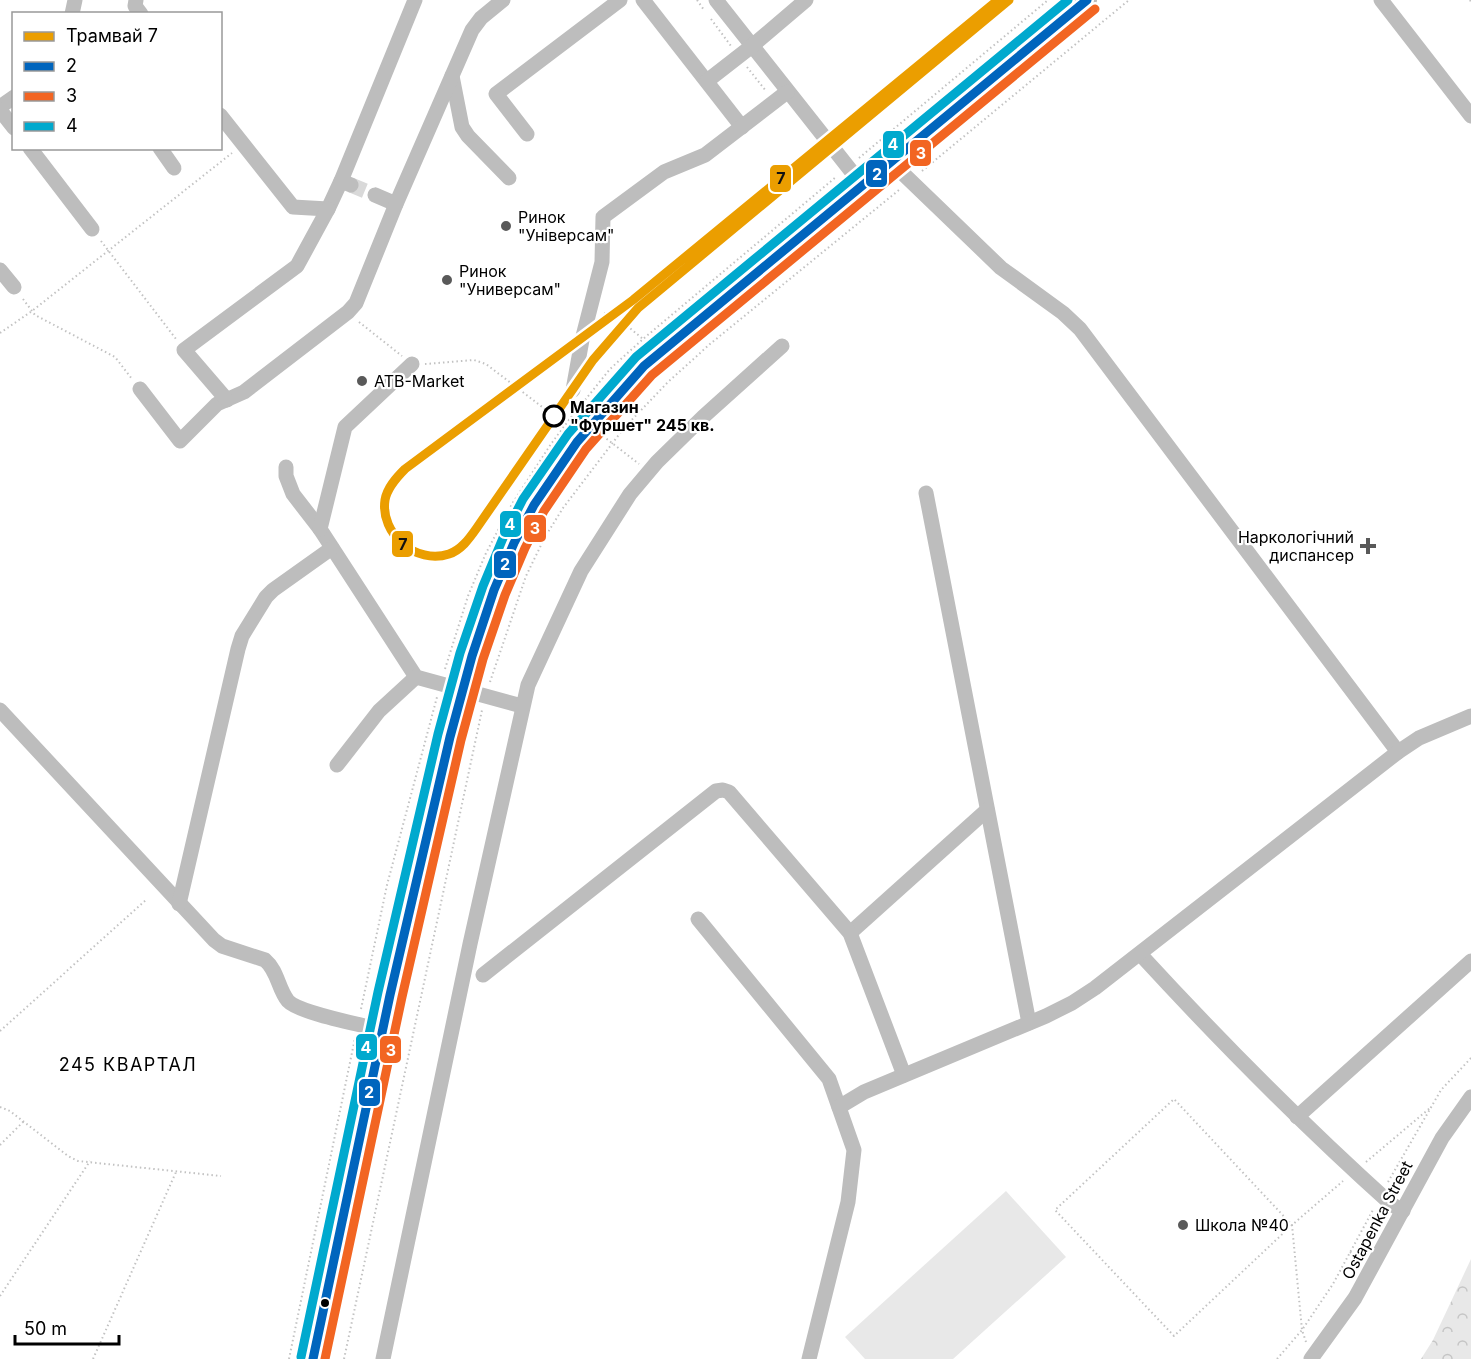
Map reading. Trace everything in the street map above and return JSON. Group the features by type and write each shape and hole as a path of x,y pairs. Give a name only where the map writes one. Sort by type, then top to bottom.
{"main road":[{"path":"313,1359 382,1030 439,778 462,691 494,587 522,525 545,487 590,426 621,391 667,346 892,163 1087,0"}],"street":[{"path":"227,400 184,350 297,266 328,209 346,183 415,0"},
{"path":"140,389 180,441 217,404 244,392 348,312 362,291 396,204 472,30 481,18 503,0"},
{"path":"527,134 496,94 620,0"},
{"path":"643,0 742,126"},
{"path":"716,0 863,186"},
{"path":"707,81 806,0"},
{"path":"1381,0 1471,116"},
{"path":"452,75 462,127 509,178"},
{"path":"573,390 582,340 602,262 603,216 664,172 705,155 787,92"},
{"path":"12,99 0,109 12,125"},
{"path":"222,117 293,207 328,209"},
{"path":"32,150 92,229"},
{"path":"161,150 174,168"},
{"path":"892,163 1001,268 1063,313 1080,329 1398,752"},
{"path":"375,195 396,204"},
{"path":"0,270 14,287"},
{"path":"383,1359 522,706 536,665 581,571 607,528 649,471 782,346"},
{"path":"320,529 345,427 412,364"},
{"path":"286,467 286,476 292,494 320,529 417,678 522,706"},
{"path":"926,493 1029,1023"},
{"path":"179,904 242,636 266,597 273,590 332,548"},
{"path":"337,765 379,711 417,678"},
{"path":"0,710 214,940 222,946 265,960 270,964 285,997 297,1008 382,1030"},
{"path":"839,1107 864,1092 1072,1003 1140,954 1398,752 1419,738 1471,716"},
{"path":"483,975 716,791 723,790 729,792 850,933 904,1075"},
{"path":"850,933 987,810"},
{"path":"698,919 829,1079 854,1150 848,1202 809,1359"},
{"path":"1140,954 1215,1035 1297,1117 1391,1204 1403,1211"},
{"path":"1297,1117 1471,961"},
{"name":"Ostapenka Street","path":"1310,1354 1355,1298 1442,1138 1471,1097"}],"path":[{"path":"344,1359 485,696 526,576 545,537 563,508 613,442 648,402 710,344 1129,0"},
{"path":"0,333 32,311 244,144"},
{"path":"92,229 184,350"},
{"path":"14,287 35,315 115,357 140,389"},
{"path":"590,310 614,315 643,339"},
{"path":"348,312 412,364 474,360 494,369 554,416 590,426 649,471"},
{"path":"0,1031 147,899"},
{"path":"1310,1354 1302,1330 1292,1225 1174,1099 1055,1210 1174,1336 1292,1225 1430,1108"},
{"path":"0,1107 24,1120 68,1156 78,1161 221,1176"},
{"path":"0,1145 24,1120"},
{"path":"0,1296 90,1161"},
{"path":"93,1359 176,1172"}],"green space":[{"path":"1006,1191 1066,1257 953,1359 865,1359 845,1337"},
{"path":"1471,1259 1471,1359 1421,1359 1433,1340"}],"tunnel":[{"path":"351,185 375,195"}],"tram line":[{"name":"7","path":"998,0 633,300 405,469 390,487 385,500 385,513 394,535 413,551 424,555 449,554 461,547 476,529 593,360 638,308 1009,0"}],"transit line":[{"name":"4","path":"301,1357 378,992 438,734 460,653 483,586 503,538 523,499 568,434 636,357 1068,0"},
{"name":"2","path":"313,1359 390,995 450,737 472,656 494,590 514,543 534,505 577,442 644,366 1087,0"},
{"name":"3","path":"325,1359 402,997 461,740 483,659 505,595 544,511 586,449 652,375 1095,9"}],"place":[{"name":"Ринок \"Універсам\"","path":"506,226"},
{"name":"Ринок \"Универсам\"","path":"447,280"},
{"name":"ATB-Market","path":"362,381"},
{"name":"Магазин \"Фуршет\" 245 кв.","path":"554,416"},
{"name":"Наркологічний диспансер","path":"1368,546"},
{"name":"Школа №40","path":"1183,1225"}],"district":[{"name":"245 КВАРТАЛ","path":"128,1064"}]}
